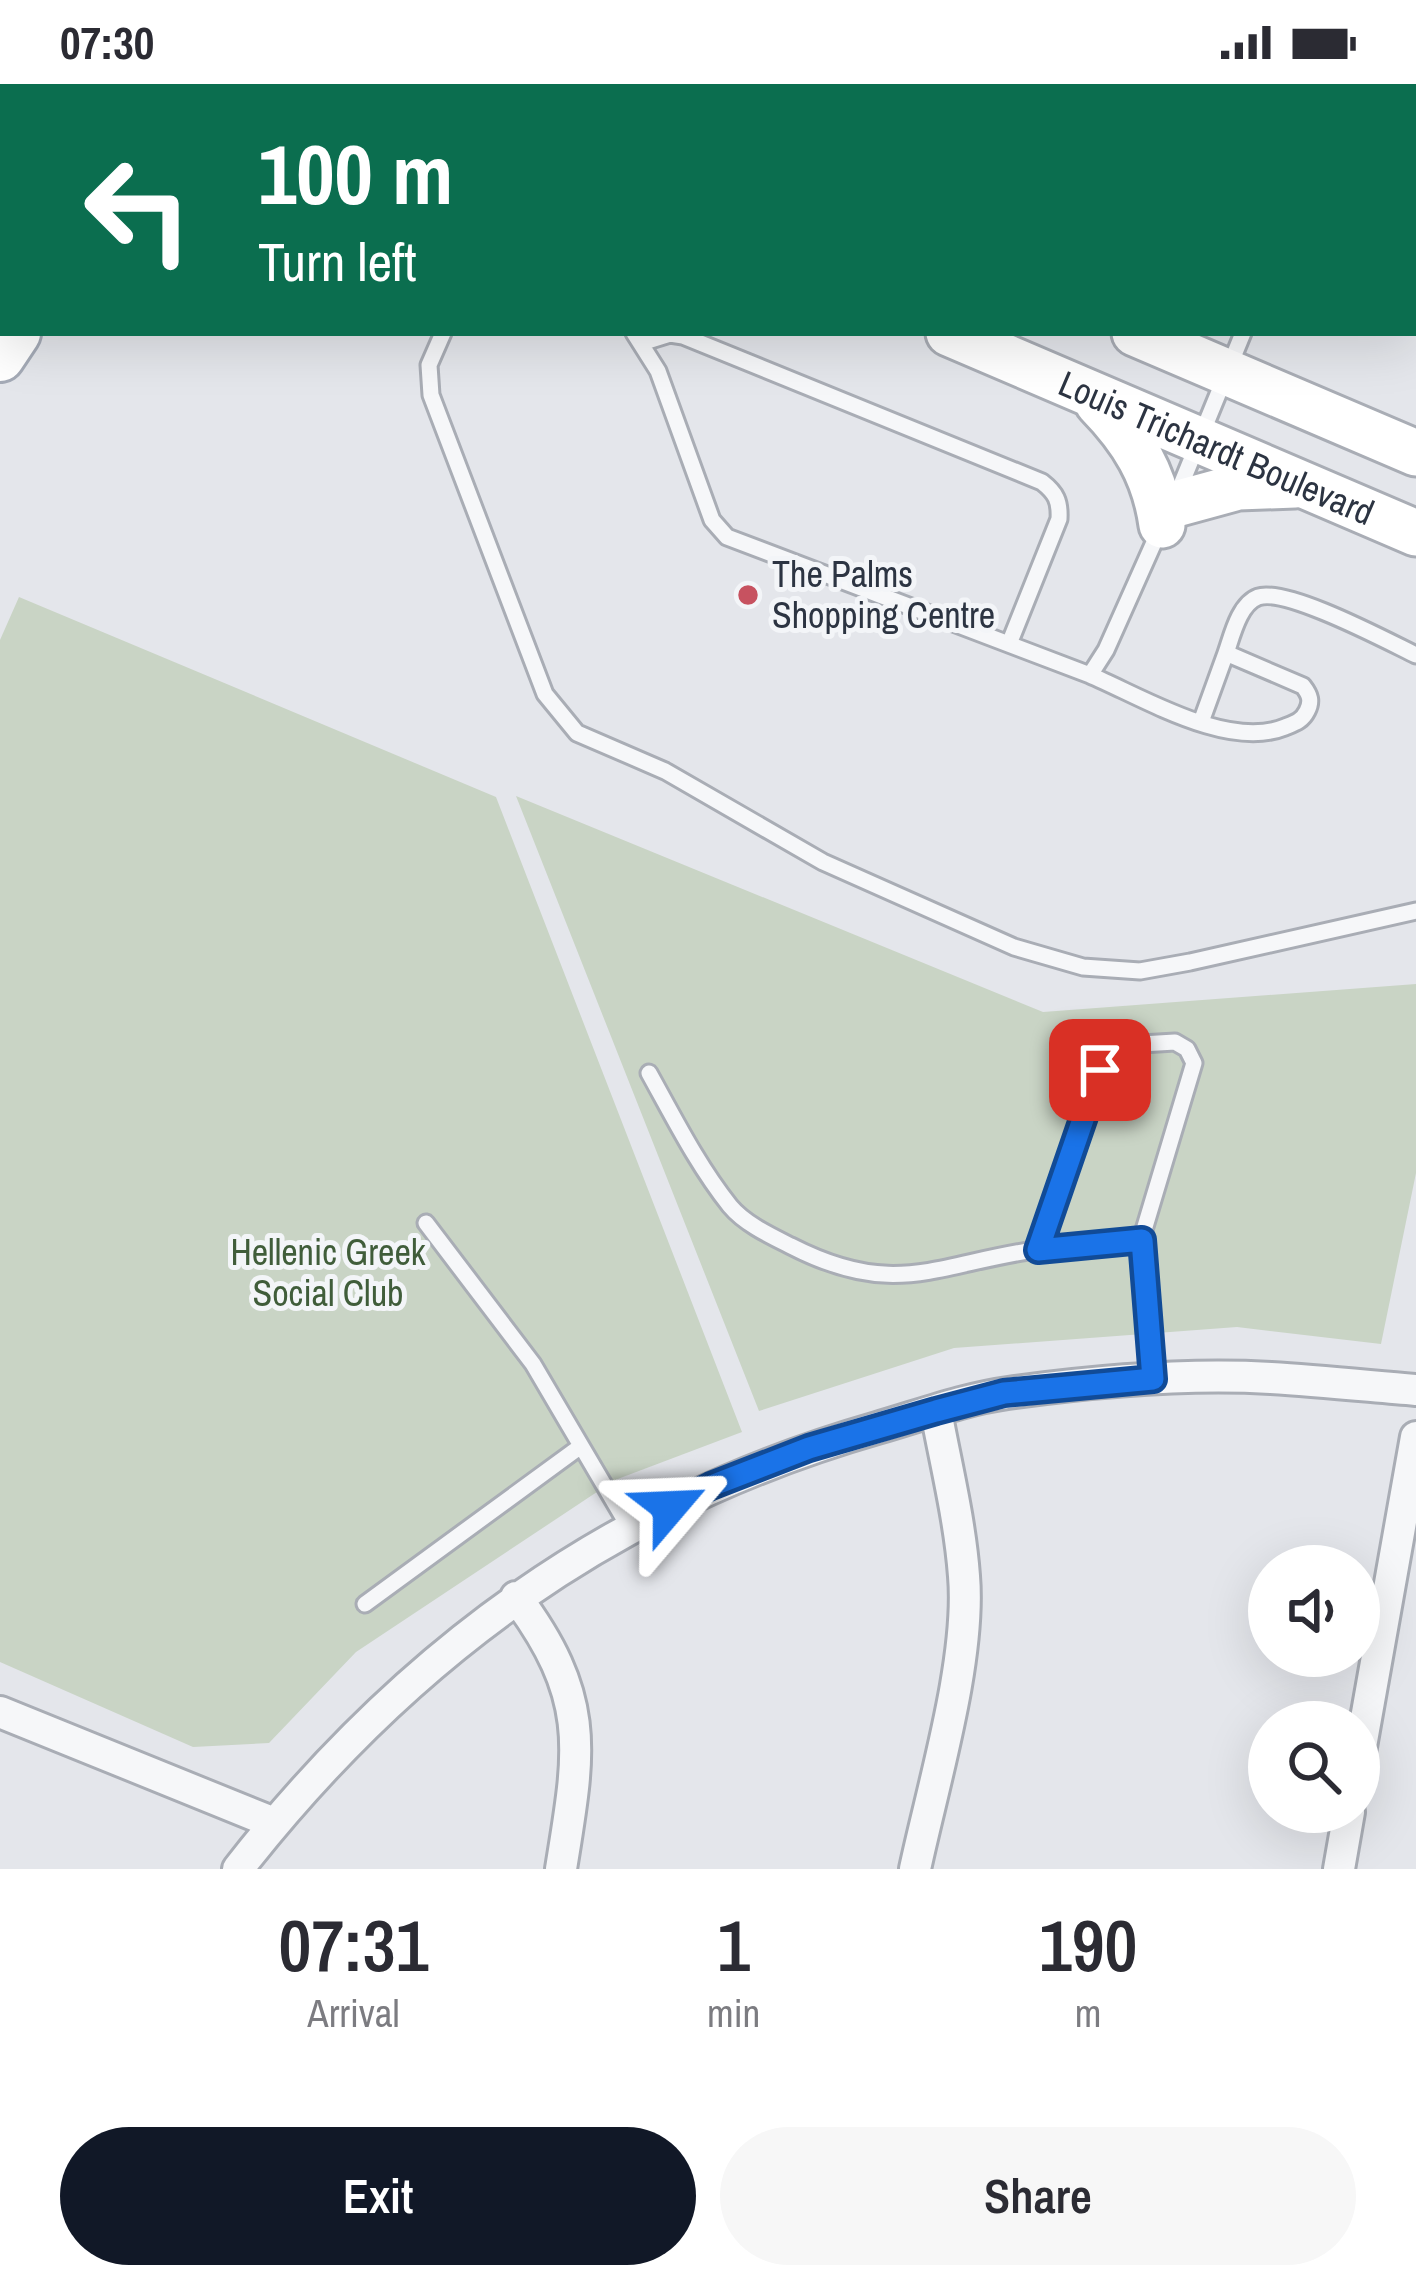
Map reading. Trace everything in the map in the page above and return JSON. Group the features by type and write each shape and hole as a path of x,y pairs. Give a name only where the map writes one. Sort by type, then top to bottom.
{"street":[{"name":"Louis Trichardt Boulevard","path":"956,336 1416,532"},
{"name":"Louis Trichardt Boulevard","path":"1150,336 1235,353 1416,454"},
{"path":"1087,392 1139,451 1167,515 1238,487 1304,485"},
{"path":"238,1869 347,1741 436,1658 516,1597 711,1486 790,1455 1004,1393 1153,1379 1267,1378 1416,1390"},
{"path":"915,1869 964,1621 965,1578 936,1411"},
{"path":"1369,1701 1416,1437"},
{"path":"516,1597 556,1660 574,1712 578,1746 561,1869"},
{"path":"0,1712 274,1823"},
{"path":"1339,1869 1345,1833"}],"lane":[{"path":"442,336 429,365 431,395 545,694 577,733 664,771 854,878 1014,947 1083,967 1141,970 1190,962 1416,911"},
{"path":"683,336 1042,482 1054,491 1060,504 1059,519 1009,644"},
{"path":"638,338 658,371 712,520 727,536 1090,675 1216,729 1251,734 1301,720 1310,706 1310,694 1303,686 1226,653"},
{"path":"1090,675 1167,515 1235,353"},
{"path":"1201,722 1237,624 1252,601 1274,596 1328,613 1416,655"},
{"path":"1038,1250 1100,1070 1111,1052 1124,1045 1175,1042 1187,1049 1194,1064 1142,1240 1153,1379"},
{"path":"649,1073 694,1154 734,1210 808,1255 885,1277 927,1274 1038,1250 1142,1240"},
{"path":"426,1223 533,1364 630,1529"},
{"path":"365,1604 581,1445"}],"green space":[{"name":"Hellenic Greek Social Club","path":"19,597 496,797 742,1432 615,1480 356,1652 269,1743 193,1747 0,1662 0,640"},
{"path":"516,796 1043,1012 1416,984 1416,1173 1381,1344 1237,1327 954,1348 759,1411"}],"place":[{"name":"The Palms Shopping Centre","path":"748,595"}],"route":[{"path":"670,1507 809,1448 936,1411 1004,1393 1153,1379 1142,1240 1038,1250 1100,1070"}]}
